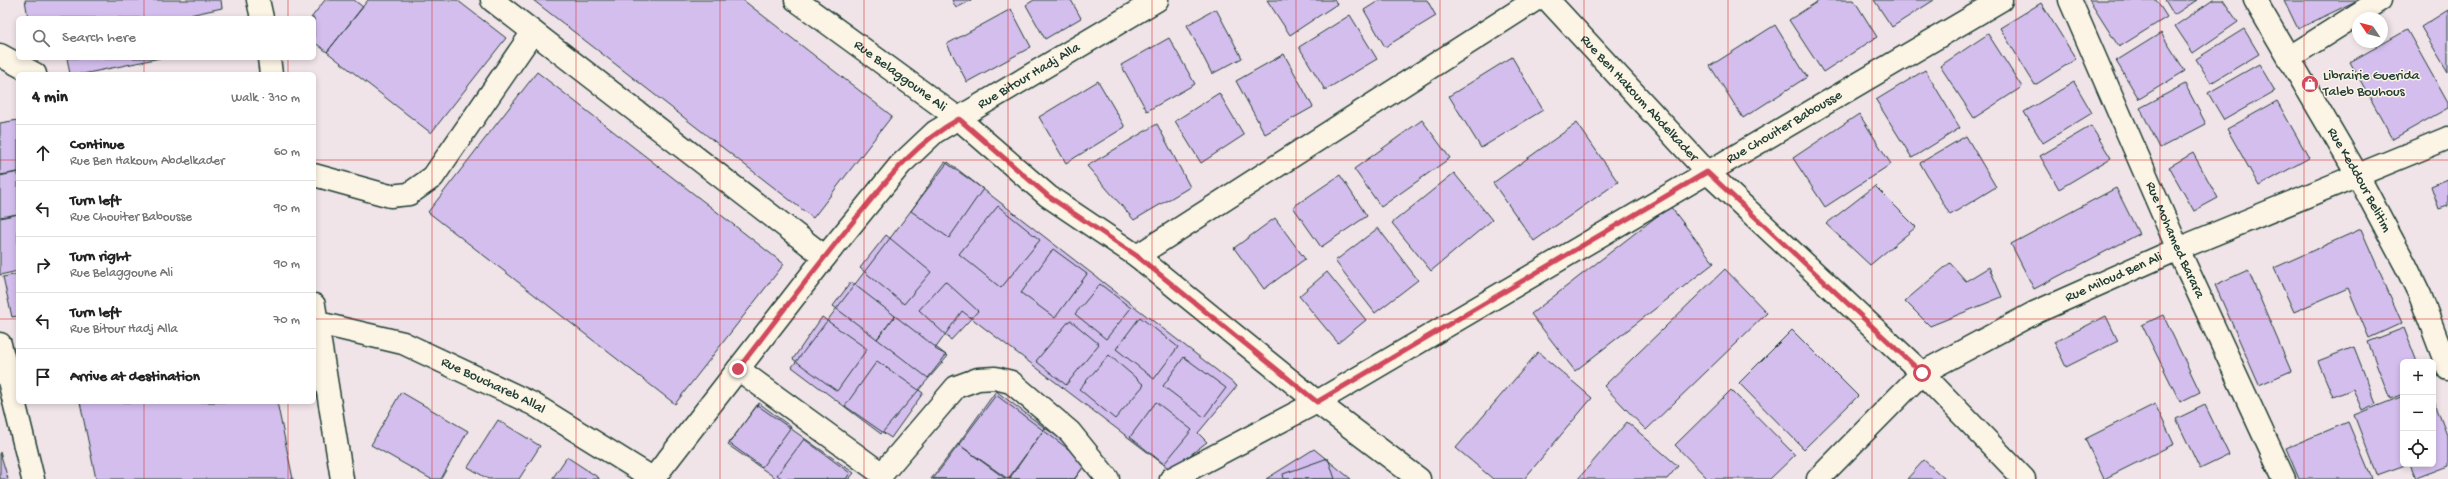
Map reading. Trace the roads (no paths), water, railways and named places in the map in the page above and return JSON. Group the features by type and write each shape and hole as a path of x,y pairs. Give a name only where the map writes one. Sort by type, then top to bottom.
{"street":[{"path":"258,0 262,16"},
{"path":"492,0 824,257"},
{"name":"Rue Belaggoune Ali","path":"796,0 959,119 1048,196 1137,256 1317,402 1419,479"},
{"name":"Rue Bitour Hadj Alla","path":"653,479 824,257 900,165 935,132 1157,0"},
{"path":"1137,256 1535,0"},
{"name":"Rue Ben Hakoum Abdelkader","path":"1548,0 1707,172 1922,373 2024,479"},
{"name":"Rue Chouiter Babousse","path":"1171,479 1317,402 2001,0"},
{"name":"Rue Mohamed Barara","path":"2070,0 2178,249 2284,479"},
{"name":"Rue Keddour Belitim","path":"2255,0 2290,57 2358,176 2420,295 2448,368"},
{"path":"2290,57 2380,0"},
{"path":"316,176 390,196 409,194 433,177 534,32"},
{"path":"0,55 31,72"},
{"path":"269,60 271,72"},
{"name":"Rue Miloud Ben Ali","path":"1818,479 1922,373 2034,313 2178,249 2448,138"},
{"path":"316,314 342,479"},
{"name":"Rue Bouchareb Allal","path":"316,314 403,343 533,404 653,479"},
{"path":"1,345 33,479"},
{"path":"738,369 880,477 956,387 978,379 995,378 1011,382 1070,432 1108,479"}],"place":[{"name":"Librairie Guerida Taleb Bouhous","path":"2310,84"}]}
